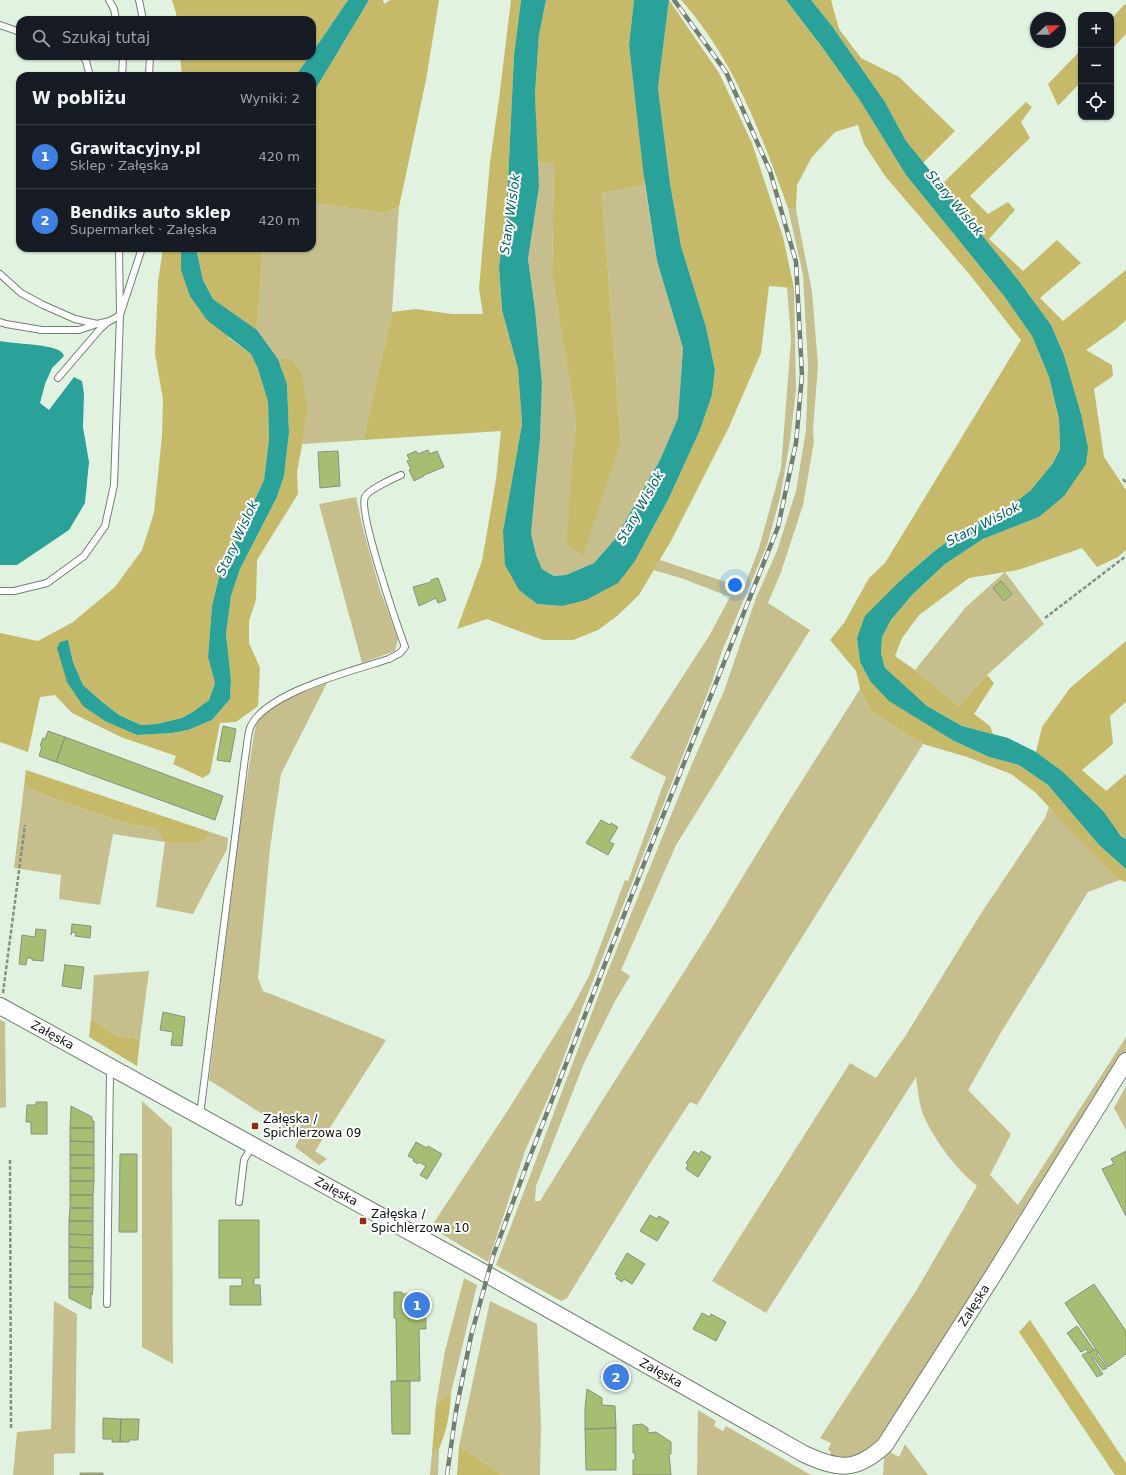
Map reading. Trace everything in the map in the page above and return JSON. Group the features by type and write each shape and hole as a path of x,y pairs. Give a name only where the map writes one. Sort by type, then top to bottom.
{"street":[{"name":"Załęska","path":"1,1006 488,1275 804,1454 824,1463 839,1466 850,1466 862,1462 875,1454 885,1445 994,1274 1126,1061"}],"lane":[{"path":"109,0 114,9 115,16"},
{"path":"139,0 142,16"},
{"path":"0,25 16,31"},
{"path":"85,60 89,72"},
{"path":"122,72 123,60"},
{"path":"149,72 150,60"},
{"path":"0,591 14,591 47,583 84,556 105,526 114,485 120,315 119,252"},
{"path":"58,378 100,329 120,315 141,252"},
{"path":"0,274 22,293 43,305 75,319 97,324"},
{"path":"0,322 42,330 79,330 110,321"},
{"path":"200,1115 250,727 260,713 278,700 302,688 389,659 400,653 405,647 372,543 365,512 364,498 366,494 401,475"},
{"path":"107,1304 110,1067"},
{"path":"239,1202 244,1160 253,1145"}],"path":[{"path":"1122,479 1126,483"},
{"path":"1045,618 1126,556"},
{"path":"1,1006 26,825"},
{"path":"10,1160 11,1430"}],"shaded area":[{"path":"172,0 348,0 316,47 316,16 176,16"},
{"path":"369,0 383,0 384,4 390,0 439,0 426,80 399,207 385,213 316,204 316,88"},
{"path":"511,0 521,0 514,55 507,202 499,267 502,310 518,369 522,424 503,531 519,590 537,604 562,606 635,561 669,498 700,430 712,395 715,370 706,327 681,246 670,183 658,88 669,0 719,73 752,143 783,237 794,288 769,286 761,353 729,427 671,541 639,595 617,616 598,630 573,640 543,640 487,619 457,629 482,561 496,480 501,431 363,440 392,312 416,309 452,314 483,314 479,289 490,162"},
{"path":"546,0 634,0 629,45 645,185 602,193 621,441 583,556 566,544 576,422 552,276 554,162 537,162 535,94 539,35"},
{"path":"681,0 786,0 859,99 906,175 1004,296 1032,336 1049,377 1059,419 1060,449 1053,463 1031,490 1013,504 964,529 932,553 901,580 857,638 860,662 870,681 954,741 989,757 1019,765 1048,785 1099,845 1126,869 1126,882 1120,880 1087,848 1036,793 1011,774 967,757 923,744 871,712 860,689 856,671 830,640 844,623 869,578 885,563 1021,340 970,275 885,176 864,144 858,125 835,132 812,157 797,185 796,210 788,208 756,125 731,72 700,23"},
{"path":"811,0 831,0 839,29 861,58 899,77 955,131 923,163 906,141 885,102 832,26"},
{"path":"1126,3 1126,34 1114,47 1114,16"},
{"path":"1078,53 1078,85 1058,106 1048,84"},
{"path":"180,60 307,60 298,72 182,72"},
{"path":"1026,102 1032,107 1021,122 1030,138 970,196 988,214 1008,202 1015,210 989,239 1023,271 1057,240 1081,263 1040,298 1063,321 1126,270 1126,320 1086,350 1112,365 1113,376 1094,389 1104,457 1126,490 1126,550 1118,557 1097,567 1082,548 1018,570 969,578 919,615 902,638 895,656 915,670 959,706 987,675 994,683 974,714 990,726 993,734 962,726 927,706 885,668 881,653 882,637 891,620 912,595 945,564 983,539 1039,517 1081,414 1064,355 1051,325 1019,281 941,185"},
{"path":"537,162 554,162 552,276 576,422 571,496 621,441 602,193 645,185 657,261 683,348 678,418 660,460 616,538 594,563 566,575 554,576 542,569 536,555 531,533 540,440 542,383 535,309 528,259 539,187"},
{"path":"316,204 385,213 399,207 392,312 363,440 302,444 308,413 291,359 278,359 257,330 263,252 316,252"},
{"path":"788,208 796,210 812,292 818,365 813,429 814,442 803,505 781,572 768,603 810,630 676,845 621,970 630,976 615,1001 584,1063 536,1186 535,1201 540,1201 860,689 871,712 923,744 697,1105 690,1102 649,1165 567,1298 561,1301 496,1265 607,973 691,766 724,691 756,598 777,551 796,491 806,430 808,366 803,275"},
{"path":"162,252 181,252 181,270 229,338 251,354 258,369 268,402 269,439 264,480 219,577 212,606 208,657 215,683 209,700 182,718 156,724 141,725 119,715 83,685 73,662 68,640 67,682 136,735 172,733 188,730 212,720 230,699 231,680 226,634 231,596 240,569 277,497 284,476 289,433 287,384 278,359 291,359 302,374 308,413 297,472 298,494 257,560 256,600 249,621 249,643 260,668 258,706 236,722 220,723 210,773 203,778 173,764 176,756 121,737 72,713 55,695 40,697 28,752 0,742 0,633 38,641 73,622 115,587 142,550 154,513 162,436 163,399 155,354 158,282"},
{"path":"197,252 263,252 257,330 213,299 203,280"},
{"path":"787,287 794,288 796,390 790,441 780,498 767,545 722,651 712,682 583,1006 550,1094 525,1151 488,1262 440,1233 440,1228 433,1224 508,1110 572,1008 589,976 625,880 628,881 666,777 630,758 709,636 730,597 681,578 653,570 660,560 729,583 743,590 759,548 781,468 791,340"},
{"path":"356,497 379,587 398,639 395,651 362,663 319,504"},
{"path":"1005,572 1044,624 987,675 959,706 915,670 966,607"},
{"path":"1126,641 1126,702 1110,716 1113,744 1082,770 1106,791 1126,774 1126,839 1062,771 1036,752 1042,727 1070,688"},
{"path":"327,683 281,774 270,848 258,978 263,991 386,1040 315,1151 327,1159 319,1165 295,1147 300,1138 209,1080 239,832 257,723 272,708 290,698"},
{"path":"26,770 210,832 203,842 165,842 157,829 125,823 54,799 24,786"},
{"path":"24,786 54,799 125,823 157,829 203,842 210,832 228,838 227,849 193,914 156,907 165,842 113,834 100,905 59,899 61,875 14,868"},
{"path":"1049,807 1120,880 1088,892 1000,1034 968,1090 1011,1134 990,1175 1018,1205 1126,1037 1126,1051 889,1426 873,1445 858,1456 830,1456 831,1452 828,1450 831,1443 820,1438 916,1291 977,1186 954,1163 940,1145 929,1126 921,1108 916,1077 766,1313 712,1281 850,1063 876,1078 906,1035 980,915 1045,818"},
{"path":"149,971 140,1039 117,1036 91,1019 94,975"},
{"path":"91,1019 117,1036 140,1039 137,1066 89,1037"},
{"path":"0,1020 5,1022 6,1107 0,1108"},
{"path":"1126,1086 1126,1130 1114,1108"},
{"path":"142,1101 172,1128 173,1364 142,1347"},
{"path":"464,1278 477,1285 451,1393 436,1404 445,1351"},
{"path":"54,1301 77,1314 75,1453 54,1454 54,1475 13,1475 17,1432 51,1429"},
{"path":"490,1301 537,1324 541,1424 540,1475 502,1475 459,1446"},
{"path":"1030,1320 1126,1463 1126,1475 1115,1475 1019,1332"},
{"path":"451,1393 449,1414 444,1435 439,1449 432,1453 436,1404"},
{"path":"698,1410 716,1421 714,1426 723,1431 726,1426 811,1475 697,1475"},
{"path":"905,1444 928,1475 883,1475 884,1458 890,1452 899,1457"},
{"path":"459,1446 502,1475 457,1475"},
{"path":"439,1449 438,1475 430,1475 432,1453"}],"water":[{"path":"348,0 369,0 316,88 316,72 298,72 307,60 316,60 316,47"},
{"name":"Stary Wislok","path":"521,0 546,0 539,35 535,94 539,187 528,259 535,309 542,383 540,440 531,533 536,555 542,569 554,576 566,575 594,563 616,538 660,460 678,418 683,348 657,261 643,170 629,45 634,0 669,0 658,88 670,183 681,246 706,327 715,370 712,395 700,430 669,498 635,561 618,583 586,600 562,606 537,604 519,590 505,565 503,531 522,424 518,369 502,310 499,267 507,202 514,55"},
{"name":"Stary Wislok","path":"786,0 811,0 832,26 885,102 906,141 1019,281 1051,325 1064,355 1081,414 1088,448 1086,464 1064,496 1039,517 983,539 945,564 912,595 891,620 882,637 881,653 885,668 927,706 962,726 1008,738 1036,752 1062,771 1103,811 1121,836 1126,839 1126,869 1099,845 1048,785 1019,765 989,757 954,741 889,701 870,681 860,662 857,638 865,616 901,580 932,553 964,529 1013,504 1031,490 1053,463 1060,449 1059,419 1049,377 1032,336 1004,296 906,175 859,99"},
{"path":"181,252 197,252 203,280 213,299 257,330 278,359 287,384 289,433 284,476 277,497 240,569 231,596 226,634 231,680 230,699 212,720 188,730 172,733 137,735 105,721 83,706 67,682 57,648 60,642 68,640 73,662 83,685 119,715 141,725 156,724 182,718 209,700 215,683 208,657 212,606 219,577 264,480 269,439 268,402 258,369 251,354 207,320 190,296 181,270"},
{"path":"0,341 48,347 61,351 64,356 52,368 45,384 40,403 49,410 74,377 82,381 84,394 83,427 89,462 85,503 69,530 17,565 0,565"}],"building":[{"path":"428,450 430,454 437,451 444,467 424,475 414,481 409,470 411,469 407,461 410,460 407,455 416,451 418,454"},
{"path":"338,451 340,486 320,488 318,452"},
{"path":"438,578 446,600 438,603 436,598 419,606 413,587 431,582 431,580"},
{"path":"1001,581 1012,594 1004,601 993,588"},
{"path":"223,726 236,729 230,762 217,760"},
{"path":"48,731 65,737 56,762 39,756 42,747 40,746"},
{"path":"65,737 223,796 215,820 56,762"},
{"path":"601,820 618,827 609,842 614,844 608,855 586,843"},
{"path":"72,924 91,926 90,938 75,936 76,933 72,932 71,935"},
{"path":"36,929 46,930 43,961 27,958 26,965 19,964 22,935 35,937"},
{"path":"65,964 84,967 81,989 62,986"},
{"path":"163,1012 185,1017 182,1046 171,1045 173,1032 160,1030"},
{"path":"36,1102 47,1102 47,1134 31,1134 31,1122 26,1122 27,1105 36,1105"},
{"path":"71,1106 92,1117 92,1121 94,1121 94,1128 70,1128"},
{"path":"70,1128 94,1128 94,1142 70,1141"},
{"path":"70,1141 94,1142 94,1155 70,1155"},
{"path":"416,1142 427,1148 428,1146 442,1154 427,1179 420,1175 426,1166 419,1162 418,1164 413,1161 414,1159 408,1156"},
{"path":"694,1151 699,1154 701,1151 711,1157 698,1177 686,1169 688,1165 686,1163"},
{"path":"1126,1151 1126,1216 1102,1169 1114,1164 1111,1159"},
{"path":"120,1154 137,1154 137,1232 119,1232"},
{"path":"70,1155 94,1155 94,1168 70,1168"},
{"path":"70,1168 94,1168 94,1181 70,1181"},
{"path":"70,1181 94,1181 93,1195 70,1195"},
{"path":"70,1195 93,1195 93,1208 70,1208"},
{"path":"70,1208 93,1208 93,1221 69,1221"},
{"path":"650,1215 657,1219 659,1216 669,1222 657,1241 640,1231"},
{"path":"219,1220 259,1220 259,1278 254,1278 254,1285 260,1285 261,1305 230,1305 230,1286 242,1286 242,1278 219,1278"},
{"path":"69,1221 93,1221 93,1235 69,1234"},
{"path":"69,1234 93,1235 93,1248 69,1247"},
{"path":"69,1247 93,1248 93,1261 69,1261"},
{"path":"627,1253 645,1264 632,1284 624,1279 622,1282 616,1278 618,1276 615,1274"},
{"path":"69,1261 93,1261 93,1274 69,1274"},
{"path":"69,1274 93,1274 93,1287 69,1287"},
{"path":"1094,1284 1126,1331 1126,1354 1108,1367 1065,1303"},
{"path":"69,1287 93,1287 92,1295 91,1294 91,1309 69,1298"},
{"path":"394,1292 402,1292 402,1294 425,1294 426,1329 419,1329 420,1381 397,1381"},
{"path":"702,1313 710,1317 711,1314 726,1322 716,1341 693,1329"},
{"path":"1077,1326 1094,1350 1089,1353 1086,1349 1081,1352 1067,1333"},
{"path":"1095,1349 1107,1368 1103,1370 1093,1357 1092,1358 1103,1374 1097,1377 1082,1355"},
{"path":"391,1381 410,1381 410,1434 392,1434"},
{"path":"587,1389 602,1398 602,1405 615,1406 616,1428 585,1429"},
{"path":"103,1418 121,1419 120,1442 112,1442 112,1439 103,1439"},
{"path":"121,1419 139,1419 138,1440 120,1442"},
{"path":"642,1424 648,1428 648,1433 656,1432 671,1442 671,1454 669,1454 671,1475 633,1475 633,1460 635,1460 635,1453 633,1453 633,1425"},
{"path":"616,1428 616,1470 586,1470 585,1429"},
{"path":"80,1473 103,1473 103,1475 80,1475"}],"railway":[{"path":"447,1475 456,1411 471,1336 493,1256 529,1159 647,856 778,527 796,443 802,375 796,262 770,171 726,72 674,0"}],"place":[{"name":"Załęska / Spichlerzowa 09","path":"255,1126"},
{"name":"Załęska / Spichlerzowa 10","path":"363,1221"},
{"name":"Grawitacyjny.pl","path":"417,1305"},
{"name":"Bendiks auto sklep","path":"616,1377"}]}
